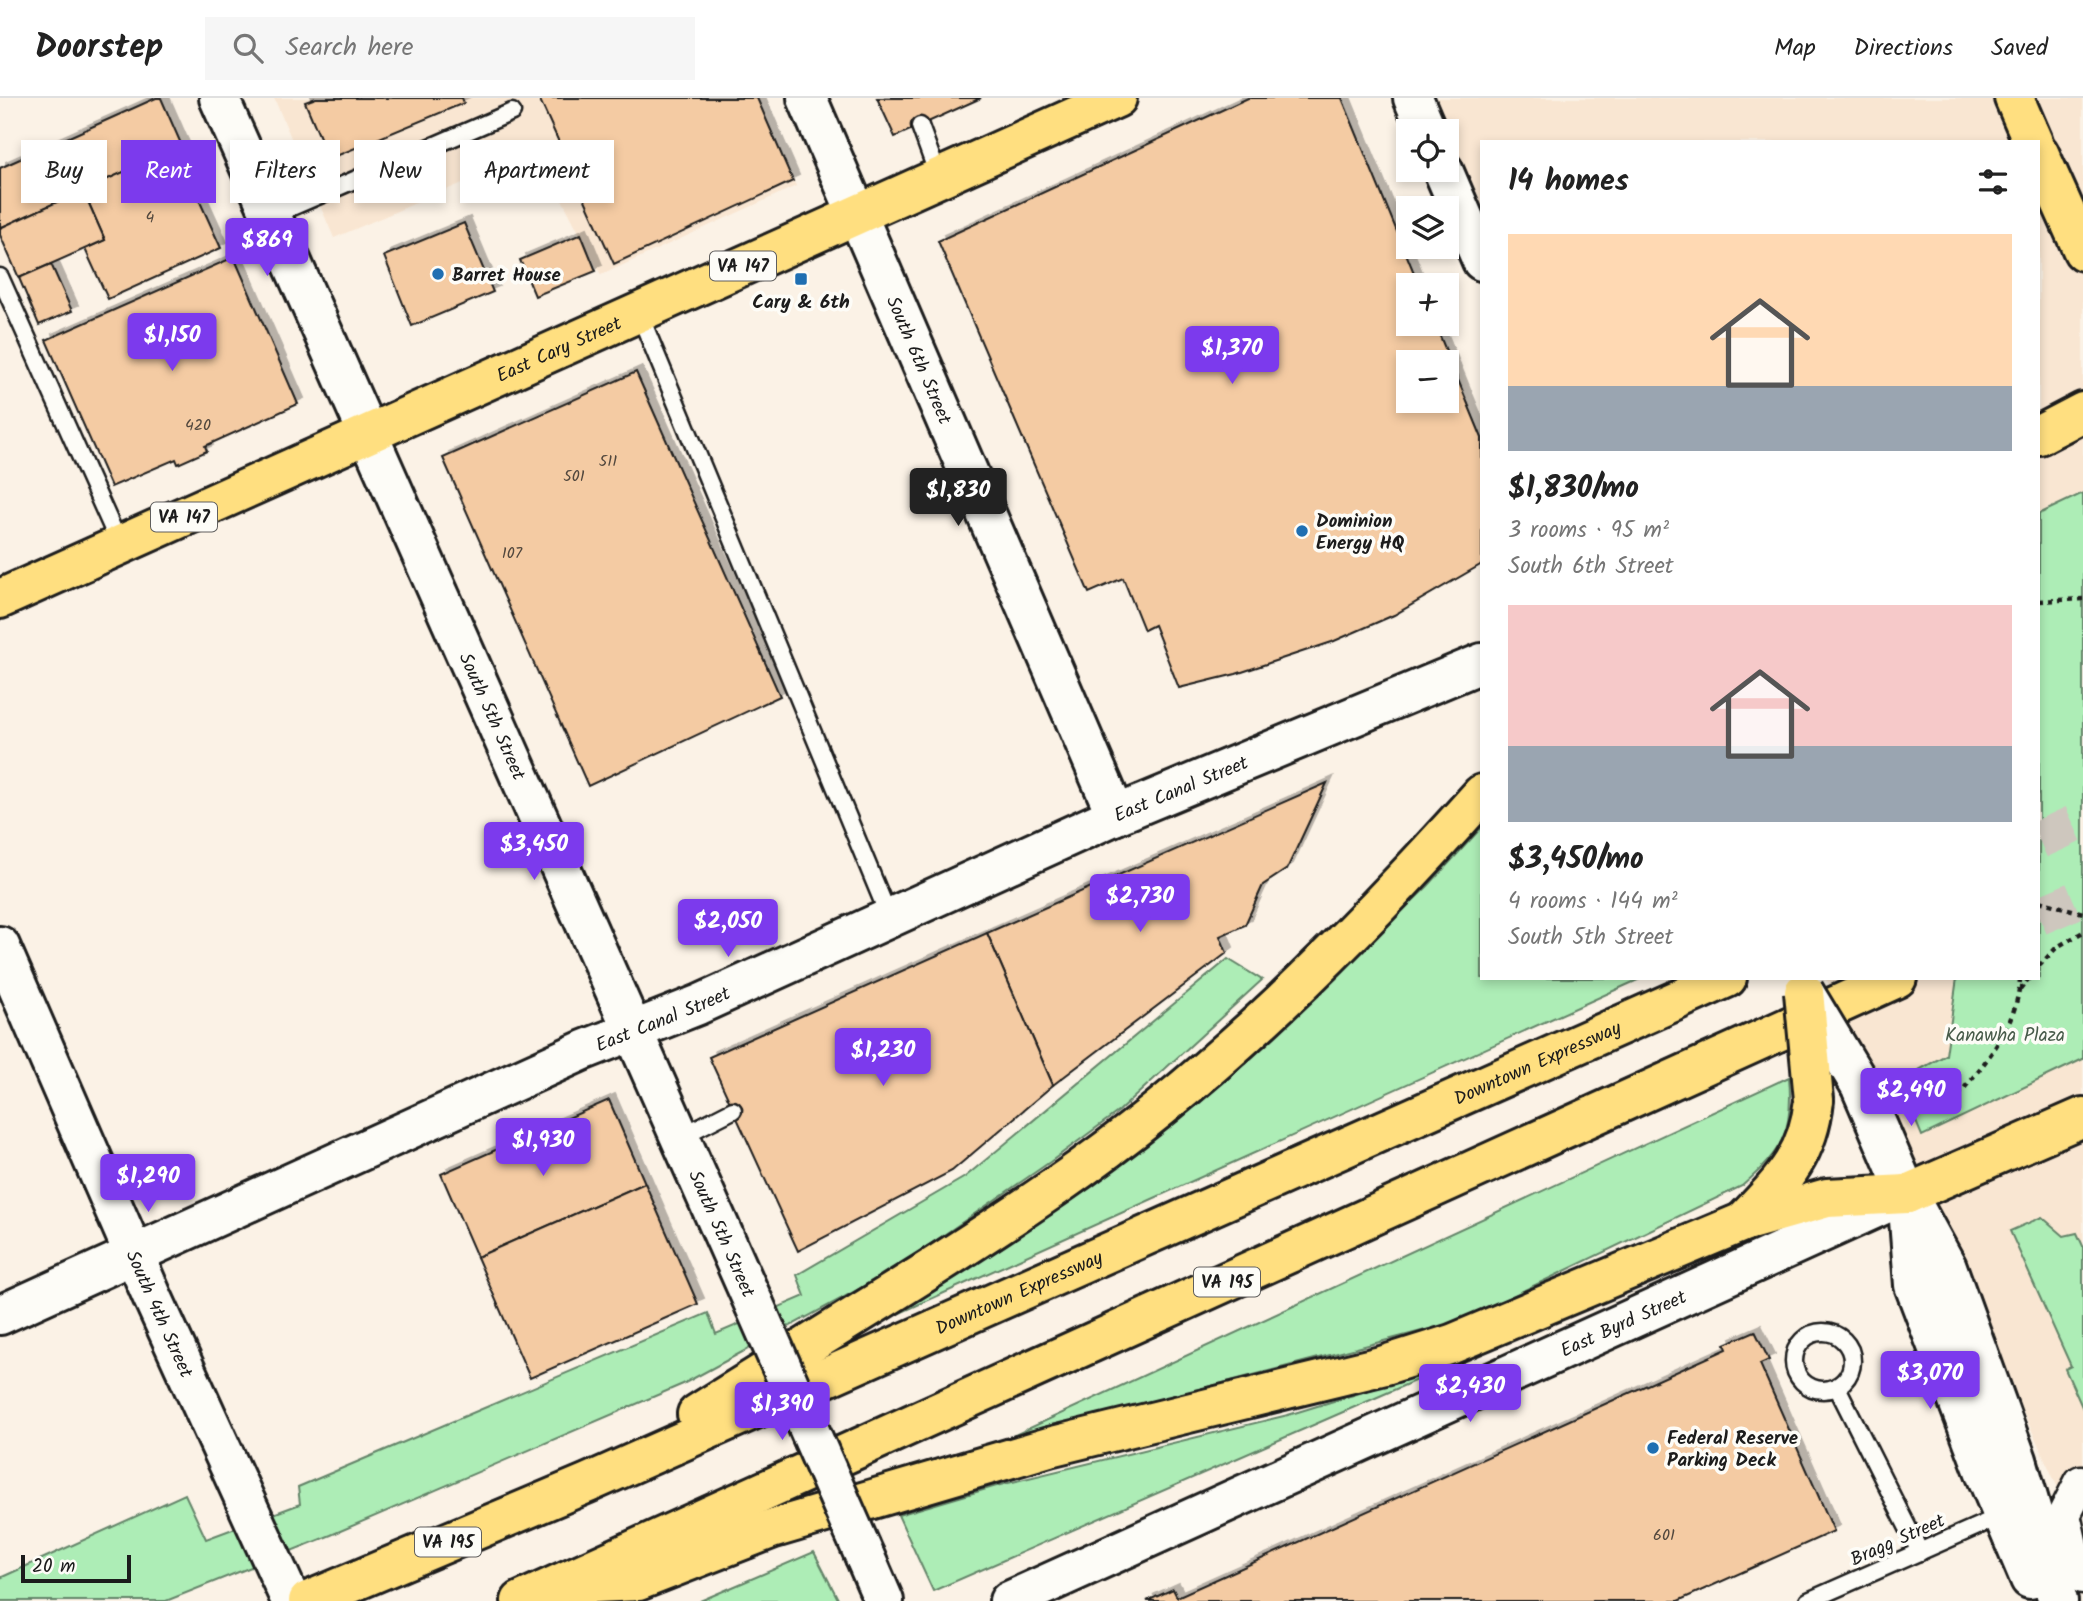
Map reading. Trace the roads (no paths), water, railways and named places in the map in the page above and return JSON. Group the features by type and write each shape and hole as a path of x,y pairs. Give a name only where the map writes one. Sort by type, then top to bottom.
{"main road":[{"name":"South 5th Street","path":"219,98 884,1601"},
{"name":"South 6th Street","path":"807,98 1116,815"},
{"name":"East Cary Street","path":"0,598 939,178 1075,106 1117,98"},
{"path":"1413,98 1422,119"},
{"path":"2014,98 2033,140"},
{"path":"2040,155 2083,251"},
{"path":"1448,182 1480,256"},
{"path":"2040,434 2083,412"},
{"name":"East Canal Street","path":"0,1315 633,1031 890,919 1116,815 1480,664"},
{"path":"588,1483 1055,1187 1197,1077 1258,1024 1366,920 1469,813 1480,797"},
{"name":"South 4th Street","path":"0,946 134,1256 291,1601"},
{"name":"Downtown Expressway","path":"308,1601 588,1483 1722,980"},
{"name":"VA 195","path":"521,1601 1893,980"},
{"path":"1743,1223 1794,1166 1811,1125 1814,1100 1801,985"},
{"path":"1801,985 1860,1085 1908,1194 1947,1267 2017,1460 2058,1601"},
{"name":"East Byrd Street","path":"1009,1601 2083,1117"},
{"path":"556,1585 638,1581 771,1529 1035,1451 1385,1365 1452,1345 1743,1223 1827,1198 1908,1194"},
{"path":"1908,1194 1914,1285 2025,1570 2043,1601"}],"street":[{"path":"2081,1482 2064,1515 2073,1554 2083,1577"}],"lane":[{"path":"271,216 512,112"},
{"path":"920,125 939,178"},
{"path":"0,277 120,545"},
{"path":"639,313 890,919"},
{"path":"680,1137 733,1110"},
{"path":"1837,1387 1920,1552"},
{"name":"Bragg Street","path":"1808,1601 2003,1515"}],"tunnel":[{"path":"2040,840 2083,820"},
{"path":"2040,916 2083,897"}],"place":[{"name":"Barret House","path":"438,274"},
{"name":"Cary & 6th","path":"801,279"},
{"name":"Dominion Energy HQ","path":"1302,531"},
{"name":"Federal Reserve Parking Deck","path":"1653,1448"}],"park label":[{"name":"Kanawha Plaza","path":"2005,1034"}]}
